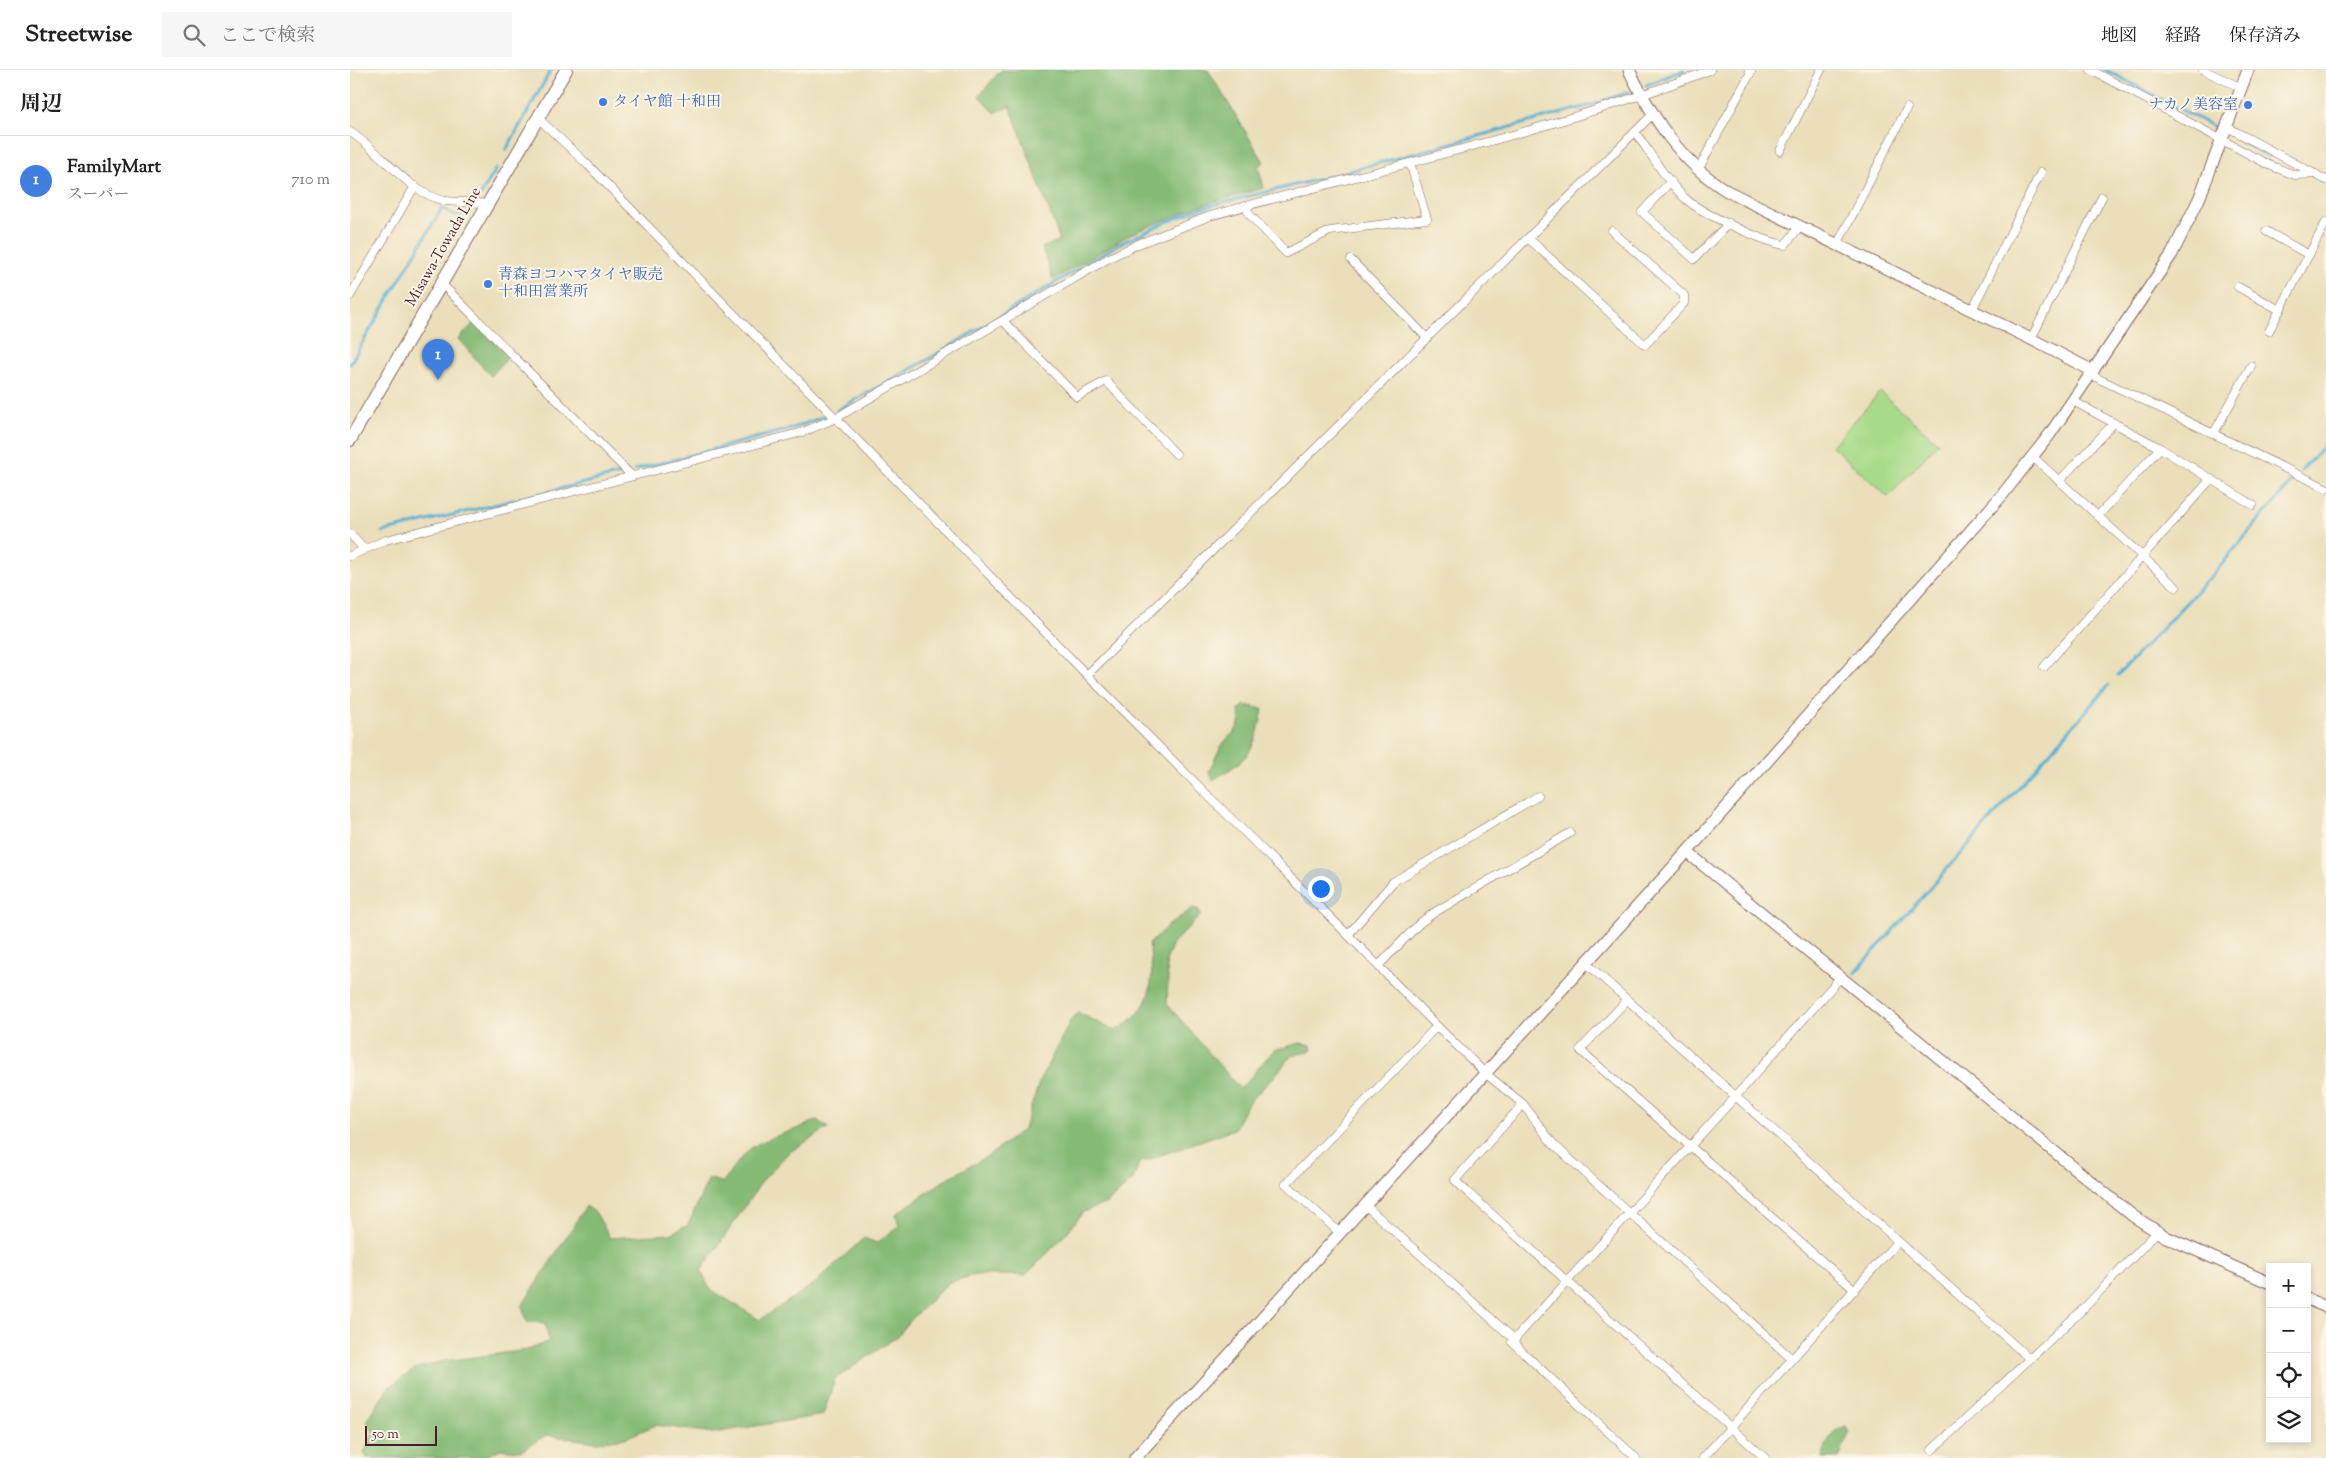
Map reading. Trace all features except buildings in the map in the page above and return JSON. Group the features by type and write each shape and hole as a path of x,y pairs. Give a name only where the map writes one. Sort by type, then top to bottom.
{"main road":[{"name":"Misawa-Towada Line","path":"350,440 566,70"}],"street":[{"path":"1629,70 1652,115 1672,142 1698,170 1727,190 2031,339 2092,373 2326,488"},
{"path":"350,556 386,540 803,432 836,418 1004,322 1109,258 1138,244 1210,216 1410,163 1642,96 1710,70"},
{"path":"1698,170 1751,72 1749,70"},
{"path":"1780,151 1821,70"},
{"path":"2091,70 2269,165 2295,175 2316,174"},
{"path":"2203,70 2242,88"},
{"path":"1135,1458 1686,852 2003,494 2073,400 2172,254 2199,199 2248,70"},
{"path":"1837,245 1907,108"},
{"path":"1087,675 1652,115"},
{"path":"538,118 588,165 1087,675 1348,934 1437,1026 1485,1073 1522,1104 1553,1144 1792,1359"},
{"path":"2227,127 2326,180"},
{"path":"350,132 367,142 415,186 436,199 451,203 476,201 487,205"},
{"path":"1635,132 1687,200 1729,223 1772,243 1785,244 1800,226"},
{"path":"1246,206 1249,214 1286,253 1330,231 1427,220 1410,163"},
{"path":"1972,310 2041,172"},
{"path":"1671,181 1642,212 1694,259 1729,223"},
{"path":"350,296 415,186"},
{"path":"2031,339 2102,198"},
{"path":"2269,331 2326,222"},
{"path":"1529,239 1645,345 1684,304 1684,295 1612,231"},
{"path":"2266,231 2309,254"},
{"path":"1351,260 1427,338"},
{"path":"442,284 632,476"},
{"path":"2238,287 2280,310"},
{"path":"1004,322 1077,397 1106,381 1176,454"},
{"path":"2214,433 2251,366"},
{"path":"2073,400 2160,448 2254,505"},
{"path":"2059,480 2114,423"},
{"path":"2098,516 2160,448"},
{"path":"2032,457 2176,587"},
{"path":"2044,668 2211,479"},
{"path":"350,534 364,549"},
{"path":"1348,934 1393,882 1538,796"},
{"path":"1379,966 1420,923 1435,912 1570,833"},
{"path":"1686,852 2133,1216 2158,1232 2266,1281"},
{"path":"1586,963 2030,1360"},
{"path":"1636,1458 1512,1342 1736,1097 1840,978"},
{"path":"1627,1000 1580,1050 1855,1290"},
{"path":"1340,1233 1286,1184 1437,1026"},
{"path":"1522,1104 1456,1180 1466,1192 1732,1426 1765,1458"},
{"path":"1365,1205 1515,1340"},
{"path":"1932,1450 2030,1360 2158,1232"},
{"path":"1703,1458 1898,1241"},
{"path":"2311,1301 2326,1307"}],"green space":[{"path":"1001,70 1208,70 1264,162 1258,166 1264,188 1199,206 1131,234 1053,280 1042,248 1060,240 1010,106 995,113 979,96"},
{"path":"475,322 507,355 506,360 491,376 458,339"},
{"path":"1880,392 1938,443 1888,497 1832,446"},
{"path":"1244,705 1263,709 1257,735 1249,752 1243,759 1213,780 1209,772 1221,747 1237,728 1240,718 1239,710"},
{"path":"1193,908 1199,910 1200,916 1173,943 1166,961 1168,977 1167,1004 1240,1089 1274,1050 1301,1043 1311,1045 1312,1050 1291,1056 1272,1079 1248,1103 1234,1129 1139,1163 1133,1180 1107,1203 1083,1212 1066,1234 1026,1275 976,1275 949,1282 908,1323 898,1336 835,1379 823,1415 713,1433 656,1425 625,1438 596,1442 546,1435 521,1451 500,1449 483,1458 367,1458 364,1453 374,1433 367,1421 388,1388 415,1369 444,1361 528,1350 549,1341 545,1323 527,1322 522,1306 586,1206 596,1213 610,1238 670,1234 688,1225 709,1178 722,1183 742,1157 755,1146 817,1120 828,1128 788,1153 762,1181 701,1271 710,1289 760,1320 814,1284 864,1238 877,1243 899,1226 896,1214 948,1178 987,1157 1024,1129 1040,1080 1072,1018 1079,1013 1115,1031 1128,1023 1137,1014 1144,1005 1151,984 1152,972 1149,944 1169,925"},
{"path":"1846,1426 1849,1433 1839,1458 1823,1458 1825,1447 1830,1438"}],"waterway":[{"path":"506,150 551,70"},
{"path":"1646,85 1684,70"},
{"path":"2106,70 2214,127"},
{"path":"837,410 927,360 1121,243 1201,208 1324,178 1588,106 1629,92"},
{"path":"2241,142 2269,157"},
{"path":"480,196 496,169"},
{"path":"350,364 442,208 455,215 470,213"},
{"path":"635,470 790,429 826,416"},
{"path":"2301,471 2326,443"},
{"path":"382,532 621,474"},
{"path":"2118,675 2215,572 2295,478"},
{"path":"1855,973 2109,685"}],"place":[{"name":"タイヤ館 十和田","path":"603,102"},
{"name":"ナカノ美容室","path":"2248,105"},
{"name":"青森ヨコハマタイヤ販売 十和田営業所","path":"488,284"},
{"name":"FamilyMart","path":"438,380"}]}
